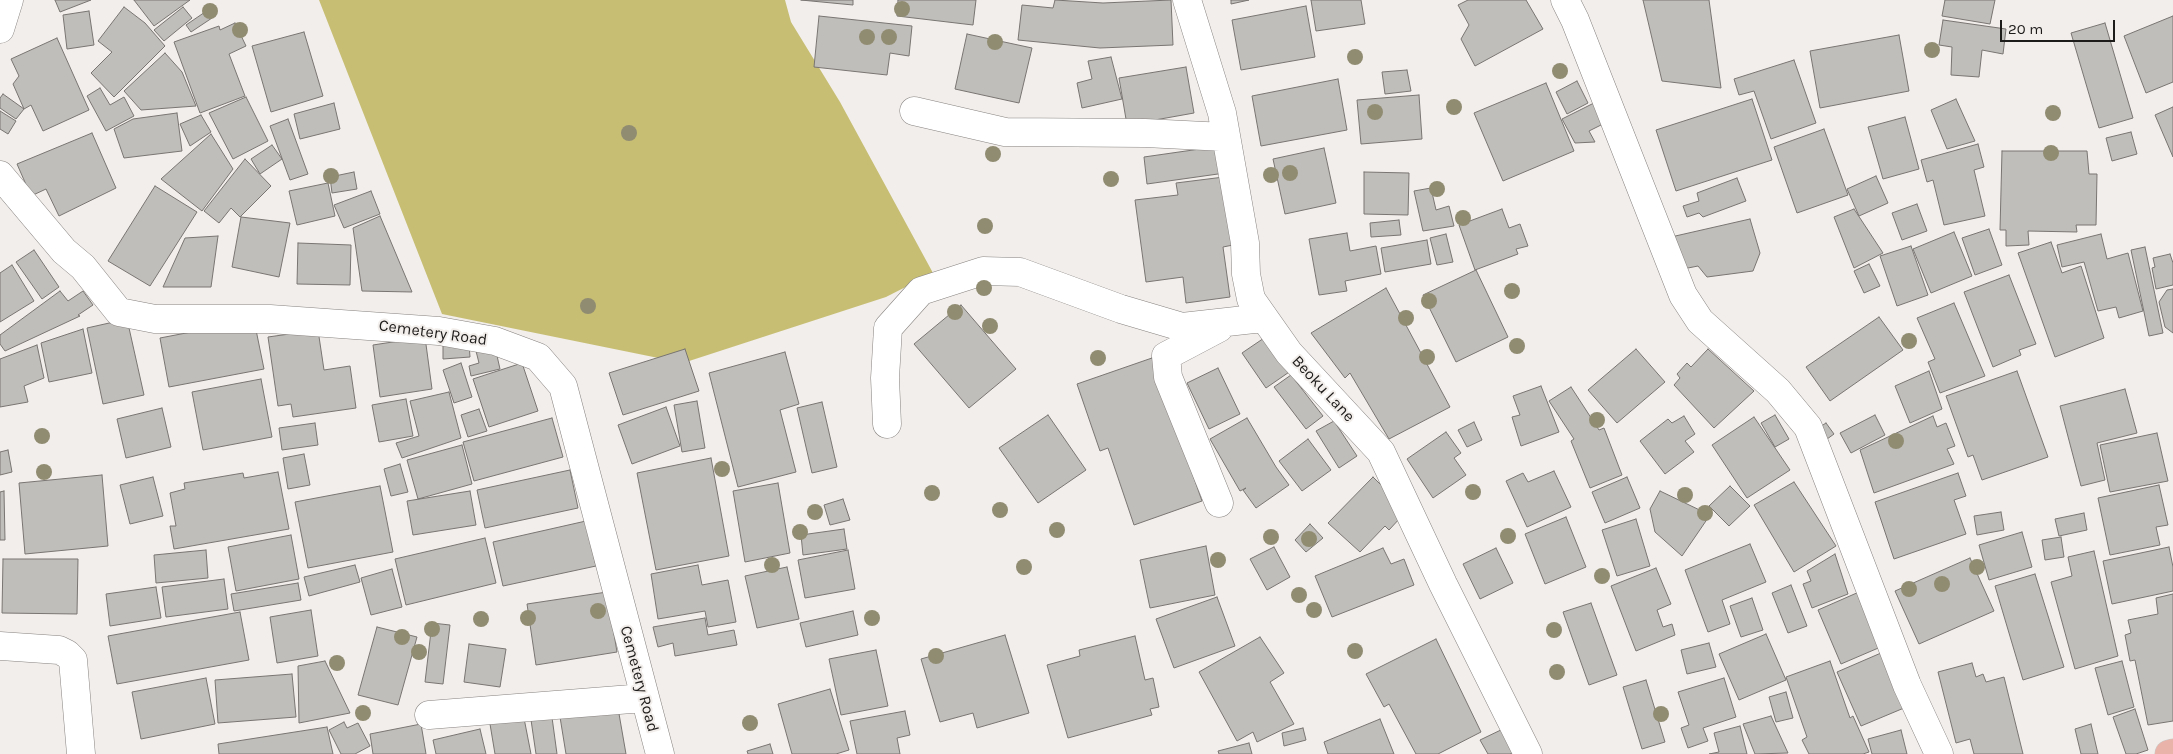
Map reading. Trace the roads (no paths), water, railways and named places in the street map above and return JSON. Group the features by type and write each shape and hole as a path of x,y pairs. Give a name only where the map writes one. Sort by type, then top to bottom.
{"main road":[{"path":"2169,754 2173,753"}],"street":[{"path":"0,29 9,0"},
{"name":"Beoku Lane","path":"1187,0 1222,114 1245,243 1247,282 1251,299 1290,353 1381,452 1443,584 1528,754"},
{"path":"1565,0 1576,20 1683,295 1700,321 1778,391 1808,427 1907,686 1940,754"},
{"path":"914,111 1005,132 1145,133 1225,137"},
{"name":"Cemetery Road","path":"0,175 64,251 83,267 120,312 155,320 270,318 439,331 495,341 538,357 563,386 660,754"},
{"path":"887,424 885,378 888,328 921,291 983,271 1020,272 1121,309 1182,327 1263,318"},
{"path":"1219,503 1168,377 1166,356 1232,322"},
{"path":"0,646 59,650 73,660 81,754"},
{"path":"429,716 644,698"}]}
